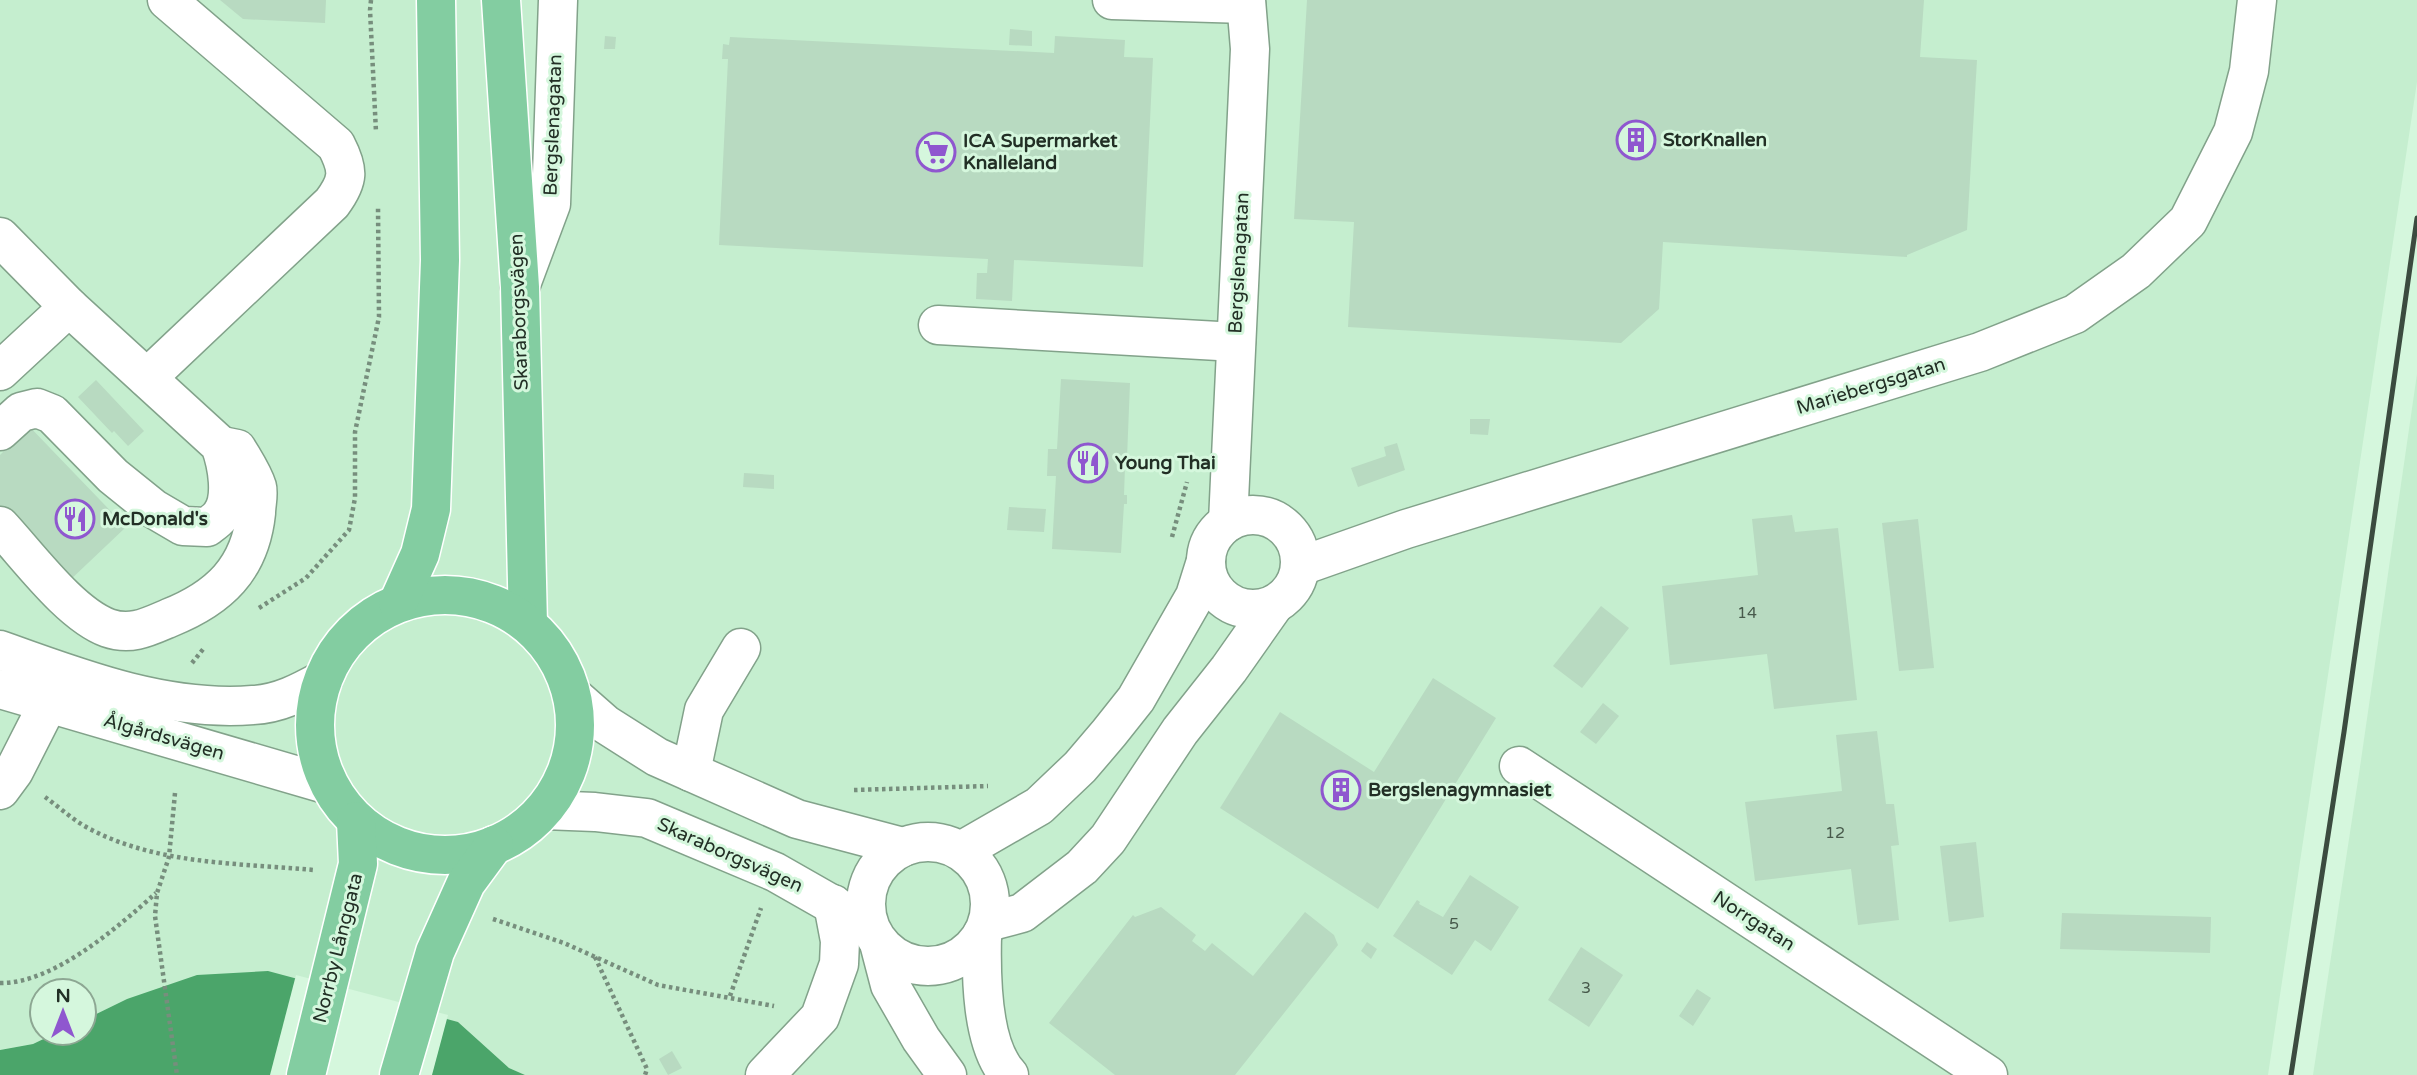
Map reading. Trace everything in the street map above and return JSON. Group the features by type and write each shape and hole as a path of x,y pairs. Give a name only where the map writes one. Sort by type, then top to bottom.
{"main road":[{"path":"398,603 420,554 431,509 440,260 436,0"},
{"name":"Skaraborgsvägen","path":"501,0 520,287 528,624"},
{"path":"431,595 466,596 498,605 528,624 551,648 560,663 572,695 576,727 572,757 561,785 544,810 521,831 494,845 465,853 436,855 422,853 381,838 356,821 329,785 318,756 314,725 323,680 346,639 370,618 398,603 431,595"},
{"name":"Norrby Långgata","path":"306,1075 358,864 356,821"},
{"path":"399,1075 435,952 466,883 494,845"}],"street":[{"path":"147,378 332,203 344,187 346,164 336,145 167,0"},
{"name":"Bergslenagatan","path":"520,287 551,204 558,0"},
{"path":"1112,0 1246,2"},
{"name":"Mariebergsgatan","path":"1301,566 1406,529 1980,352 2075,314 2136,271 2188,221 2233,132 2249,71 2257,0"},
{"name":"Bergslenagatan","path":"1228,522 1250,49 1246,2"},
{"path":"0,237 69,307 220,445 228,468 228,494 221,515 207,527 183,526 154,509 113,477 52,414 37,408 21,412 0,431"},
{"path":"0,371 69,307"},
{"path":"938,324 1236,342"},
{"path":"0,526 62,594 89,619 127,633 145,628 182,613 217,592 236,573 247,550 255,520 258,489 237,449 220,445"},
{"path":"874,932 900,960 926,967 940,965 964,955 985,928 1021,913 1082,867 1108,839 1180,731 1229,669 1274,605 1287,596 1297,582 1301,566 1299,549 1291,533 1278,522 1261,515 1244,516 1228,522 1216,532 1209,546 1195,596 1136,699 1080,768 1039,806 961,851"},
{"path":"1206,561 1208,577 1215,591 1227,602 1242,609 1274,605"},
{"path":"691,772 704,710 741,648"},
{"name":"Ålgårdsvägen","path":"0,650 105,686 162,699 206,704 255,705 295,695 323,680"},
{"name":"Ålgårdsvägen","path":"0,689 329,785"},
{"path":"572,695 615,731 657,757 797,819 903,846"},
{"path":"7,780 48,704"},
{"name":"Norrgatan","path":"1519,766 1988,1075"},
{"name":"Skaraborgsvägen","path":"544,810 647,818 775,872 833,904 874,932"},
{"path":"947,1075 920,1039 890,985 865,906 871,877 884,859 914,842 938,842 961,851 980,869 986,881 990,895 981,975 984,1007 991,1038 1004,1070 1009,1075"},
{"path":"765,1075 812,1026 839,964 840,941 833,904"}],"path":[{"path":"371,0 376,135"},
{"path":"254,612 306,578 349,530 355,498 355,432 379,317 378,201"},
{"path":"1171,540 1188,479"},
{"path":"192,663 212,639"},
{"path":"7,780 37,791 88,828 137,848 169,857 315,870"},
{"path":"175,793 169,857 157,893 155,916 177,1075"},
{"path":"0,983 27,979 52,971 133,914 157,893"},
{"path":"489,917 564,943 659,985 730,996 812,1026"},
{"path":"594,956 646,1072 652,1075"}],"shaded area":[{"path":"0,0 2417,0 2417,82 2268,1075 525,1075 509,1068 458,1022 127,999 98,1013 98,977 28,977 28,1045 0,1050"},
{"path":"2417,374 2417,1075 2313,1075 2360,767"},
{"path":"268,971 458,1022 509,1068 525,1075 0,1075 0,1050 28,1045 98,1047 98,1013 127,999 197,975"}],"pier":[{"path":"296,975 448,1015 432,1075 270,1075"}],"building":[{"path":"220,0 326,0 325,23 243,19"},
{"name":"StorKnallen","path":"1307,0 1924,0 1920,57 1977,60 1967,230 1907,257 1663,242 1659,309 1621,343 1348,327 1354,222 1294,219"},
{"path":"1010,29 1032,31 1032,46 1009,45"},
{"path":"605,36 616,37 615,49 604,49"},
{"name":"ICA Supermarket Knalleland","path":"1055,36 1125,40 1124,57 1153,58 1143,267 1014,260 1012,301 976,299 977,273 987,273 988,259 719,245 728,59 722,59 723,44 729,45 730,37 1054,53"},
{"name":"Young Thai","path":"1061,379 1130,383 1129,458 1128,468 1125,467 1124,495 1127,495 1127,504 1124,504 1121,553 1052,549 1056,476 1047,476 1048,449 1057,449"},
{"path":"96,380 144,431 128,446 78,397"},
{"path":"1470,419 1490,419 1488,435 1470,434"},
{"path":"25,422 126,527 68,582 0,511 0,455 12,443"},
{"path":"1397,443 1405,470 1358,487 1351,468 1386,456 1384,447"},
{"path":"744,473 774,475 774,489 743,487"},
{"path":"1009,507 1046,509 1044,532 1007,530"},
{"path":"1792,515 1795,532 1838,528 1857,700 1774,709 1767,654 1670,665 1662,586 1758,575 1752,519"},
{"path":"1918,519 1934,668 1899,671 1882,523"},
{"path":"1601,606 1629,628 1582,688 1553,666"},
{"name":"Bergslenagymnasiet","path":"1433,678 1496,718 1378,909 1220,808 1280,712 1374,772"},
{"path":"1603,703 1619,716 1596,744 1580,732"},
{"path":"1877,731 1886,804 1894,804 1899,845 1891,846 1899,920 1858,925 1851,869 1755,881 1745,802 1842,791 1836,735"},
{"path":"1976,842 1984,917 1949,922 1940,846"},
{"path":"1470,875 1519,907 1491,951 1475,940 1452,975 1393,936 1417,900 1419,904 1443,917"},
{"path":"1161,907 1196,935 1192,941 1205,951 1212,943 1253,976 1305,912 1334,935 1338,945 1235,1075 1115,1075 1049,1023 1133,915 1135,917"},
{"path":"2062,913 2211,917 2210,953 2060,949"},
{"path":"1367,942 1377,949 1371,959 1361,951"},
{"path":"1581,947 1623,975 1589,1027 1548,1000"},
{"path":"1697,989 1711,998 1693,1026 1679,1016"},
{"path":"672,1051 682,1068 668,1075 659,1059"}],"railway":[{"path":"2291,1075 2344,732 2417,218"}],"place":[{"name":"StorKnallen","path":"1636,140"},
{"name":"ICA Supermarket Knalleland","path":"936,152"},
{"name":"Young Thai","path":"1088,463"},
{"name":"McDonald's","path":"75,519"},
{"name":"Bergslenagymnasiet","path":"1341,790"}]}
